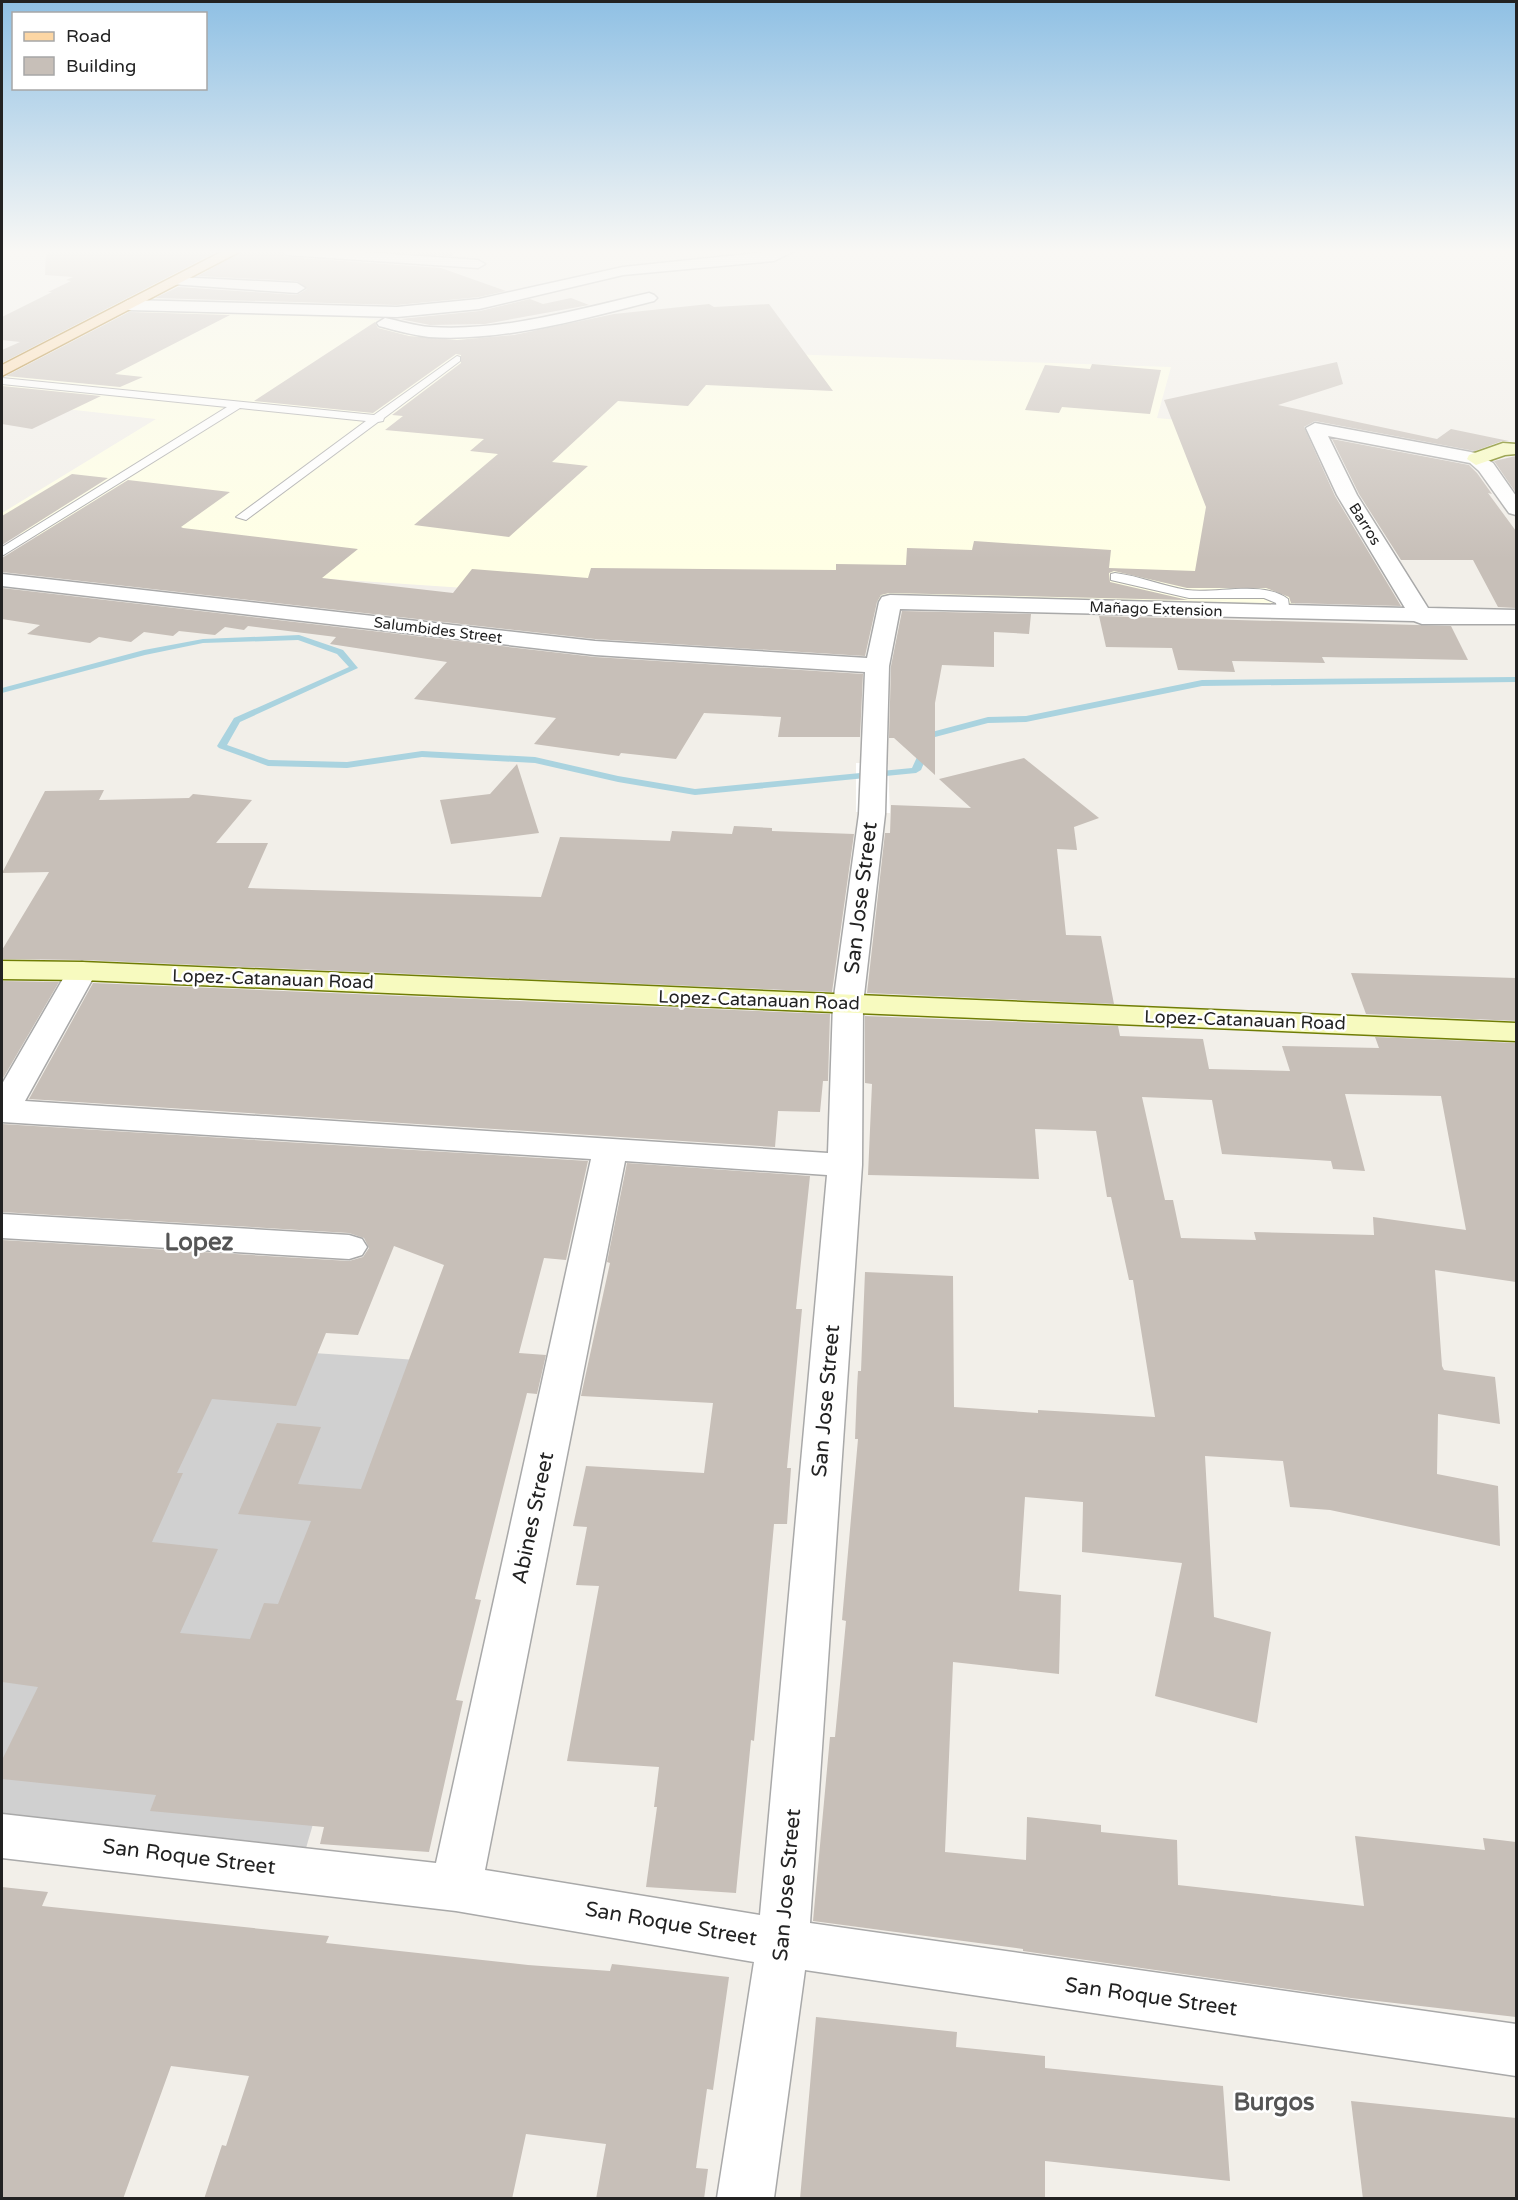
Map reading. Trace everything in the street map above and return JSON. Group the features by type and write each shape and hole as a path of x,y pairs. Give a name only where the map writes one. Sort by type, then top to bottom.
{"main road":[{"path":"2,370 34,354"},
{"path":"1476,459 1503,449 1516,449"},
{"name":"Lopez-Catanauan Road","path":"2,970 82,971 1516,1032"}],"street":[{"name":"Barros","path":"1422,617 1347,495 1315,428 1476,459"},
{"path":"1476,459 1486,467 1516,509"},
{"name":"Salumbides Street","path":"2,580 595,648 673,655 877,666"},
{"name":"Mañago Extension","path":"890,602 1422,617 1516,617"},
{"name":"San Jose Street","path":"745,2199 783,1943 845,1165 848,1004 872,814 877,666 890,602"},
{"path":"82,971 2,1111 845,1165"},
{"name":"Abines Street","path":"456,1888 610,1149"},
{"path":"2,1226 350,1247"},
{"name":"San Roque Street","path":"2,1836 456,1888 783,1943 1516,2050"}],"lane":[{"path":"242,517 379,419 457,359"},
{"path":"2,381 379,419"},
{"path":"2,552 239,405"},
{"path":"1115,577 1134,579 1156,587 1189,594 1265,594 1278,598 1282,602 1283,613"}],"shaded area":[{"path":"54,354 774,354 1171,367 1157,418 1220,424 1227,430 1298,611 542,593 330,579 2,531 2,513 156,419 2,402 2,379"},
{"path":"2,1332 447,1362 304,1855 2,1822"}],"pier":[{"path":"856,763 888,764 890,813 856,812"}],"building":[{"path":"2,354 20,354 2,363"},
{"path":"49,354 155,354 115,374 143,377 120,387 6,376"},
{"path":"326,354 806,354 833,391 706,385 688,406 618,401 552,462 588,466 509,537 414,525 498,454 470,451 484,439 385,430 403,416 392,415 461,363 461,355 456,354 373,413 254,401"},
{"path":"1337,362 1343,384 1278,405 1437,439 1451,429 1509,441 1502,441 1475,451 1315,421 1304,427 1335,496 1401,606 1291,603 1289,597 1266,588 1187,588 1114,571 1109,573 1110,582 1188,600 1268,602 889,593 881,595 877,602 865,656 595,639 2,572 2,558 128,480 230,492 181,527 183,528 358,549 322,578 453,593 472,569 588,578 591,568 836,570 836,564 906,565 907,548 972,550 974,541 1111,550 1109,568 1195,571 1206,507 1164,400"},
{"path":"1092,364 1161,370 1150,414 1062,407 1059,413 1025,410 1045,365 1090,369"},
{"path":"2,386 101,396 32,429 2,424"},
{"path":"1332,439 1469,465 1492,494 1488,493 1516,531 1516,608 1498,607 1473,560 1401,560 1359,494"},
{"path":"1516,456 1516,493 1494,461"},
{"path":"72,474 108,478 2,545 2,516"},
{"path":"2,588 595,657 863,674 860,737 778,737 781,717 704,713 676,759 621,753 619,756 534,744 556,718 414,699 447,662 330,644 336,637 248,626 244,630 225,627 215,635 179,631 173,636 144,632 131,642 99,637 90,643 27,634 40,625 2,619"},
{"path":"902,611 1031,614 1029,634 994,632 994,667 942,665 935,703 935,775 894,738 889,738 891,666"},
{"path":"1099,616 1451,626 1468,660 1322,657 1325,663 1232,661 1235,672 1178,670 1172,648 1106,647"},
{"path":"1024,758 1099,818 1074,827 1077,850 1057,849 1066,935 1101,936 1114,1004 867,993 885,833 890,833 891,805 971,808 939,779"},
{"path":"517,764 539,833 451,844 440,800 490,794"},
{"path":"104,790 99,800 189,798 193,794 252,800 216,843 268,843 248,888 541,897 560,837 670,841 672,831 732,834 734,826 772,828 772,831 854,834 832,992 82,960 2,959 2,950 49,872 2,873 45,791"},
{"path":"1351,973 1516,978 1516,1021 1366,1014"},
{"path":"2,981 59,982 2,1080"},
{"path":"93,983 830,1014 828,1081 823,1081 820,1112 778,1111 775,1147 29,1099"},
{"path":"865,1016 1118,1026 1120,1036 1203,1039 1209,1069 1290,1071 1282,1046 1379,1048 1375,1037 1516,1043 1516,1282 1435,1270 1442,1366 1444,1370 1495,1377 1500,1424 1438,1414 1437,1474 1498,1486 1500,1546 1330,1510 1290,1507 1283,1461 1205,1456 1214,1617 1271,1632 1257,1723 1155,1696 1182,1563 1082,1552 1083,1502 1025,1497 1019,1591 1061,1595 1059,1674 953,1662 945,1852 1026,1860 1027,1817 1101,1825 1101,1832 1177,1840 1178,1885 1364,1906 1355,1836 1485,1850 1483,1838 1516,1842 1516,2017 1351,1998 1023,1951 1023,1949 813,1921 830,1737 835,1737 846,1621 842,1620 858,1439 855,1439 857,1388 858,1371 861,1371 865,1272 953,1276 954,1407 1038,1413 1038,1410 1155,1417 1133,1280 1129,1280 1111,1197 1107,1197 1096,1131 1035,1129 1039,1179 868,1175 872,1084 865,1083","holes":["1345,1094 1441,1096 1466,1230 1373,1217 1374,1235 1254,1232 1256,1240 1181,1238 1173,1200 1165,1200 1142,1097 1212,1100 1222,1154 1331,1161 1333,1169 1365,1171"]},
{"path":"2,1124 588,1161 566,1260 544,1258 519,1353 546,1355 537,1394 527,1393 475,1599 481,1600 456,1700 463,1701 429,1852 320,1844 324,1827 150,1811 156,1795 2,1779 2,1760 38,1687 2,1682 2,1240 349,1261 363,1257 369,1248 364,1238 349,1233 2,1212","holes":["394,1246 444,1265 361,1489 298,1484 321,1427 277,1423 238,1514 311,1521 278,1604 264,1603 250,1639 180,1633 218,1549 152,1542 183,1473 177,1473 212,1399 296,1406 326,1333 358,1335"]},
{"path":"627,1163 810,1176 796,1309 802,1309 787,1468 791,1468 787,1524 774,1524 754,1741 751,1740 736,1893 646,1887 657,1807 654,1807 659,1767 567,1761 599,1586 576,1585 587,1527 573,1526 586,1466 704,1473 713,1403 581,1396 610,1263 607,1262"},
{"path":"2,1887 48,1892 42,1906 329,1936 326,1943 528,1965 610,1971 612,1964 729,1977 713,2090 707,2089 696,2168 708,2169 704,2199 596,2199 606,2144 526,2134 512,2199 204,2199 222,2145 226,2146 249,2076 171,2066 123,2199 2,2199"},
{"path":"816,2017 957,2032 956,2047 1045,2056 1045,2068 1223,2086 1230,2181 1045,2161 1045,2199 800,2199"},
{"path":"1351,2101 1516,2118 1516,2199 1363,2199"}],"waterway":[{"path":"2,691 144,653 203,641 299,637 340,652 354,668 237,720 222,746 268,763 347,765 422,754 535,760 618,779 695,792 916,770 931,735 988,720 1026,719 1202,683 1516,680"}],"district":[{"name":"Lopez","path":"199,1242"},
{"name":"Burgos","path":"1274,2102"}]}
